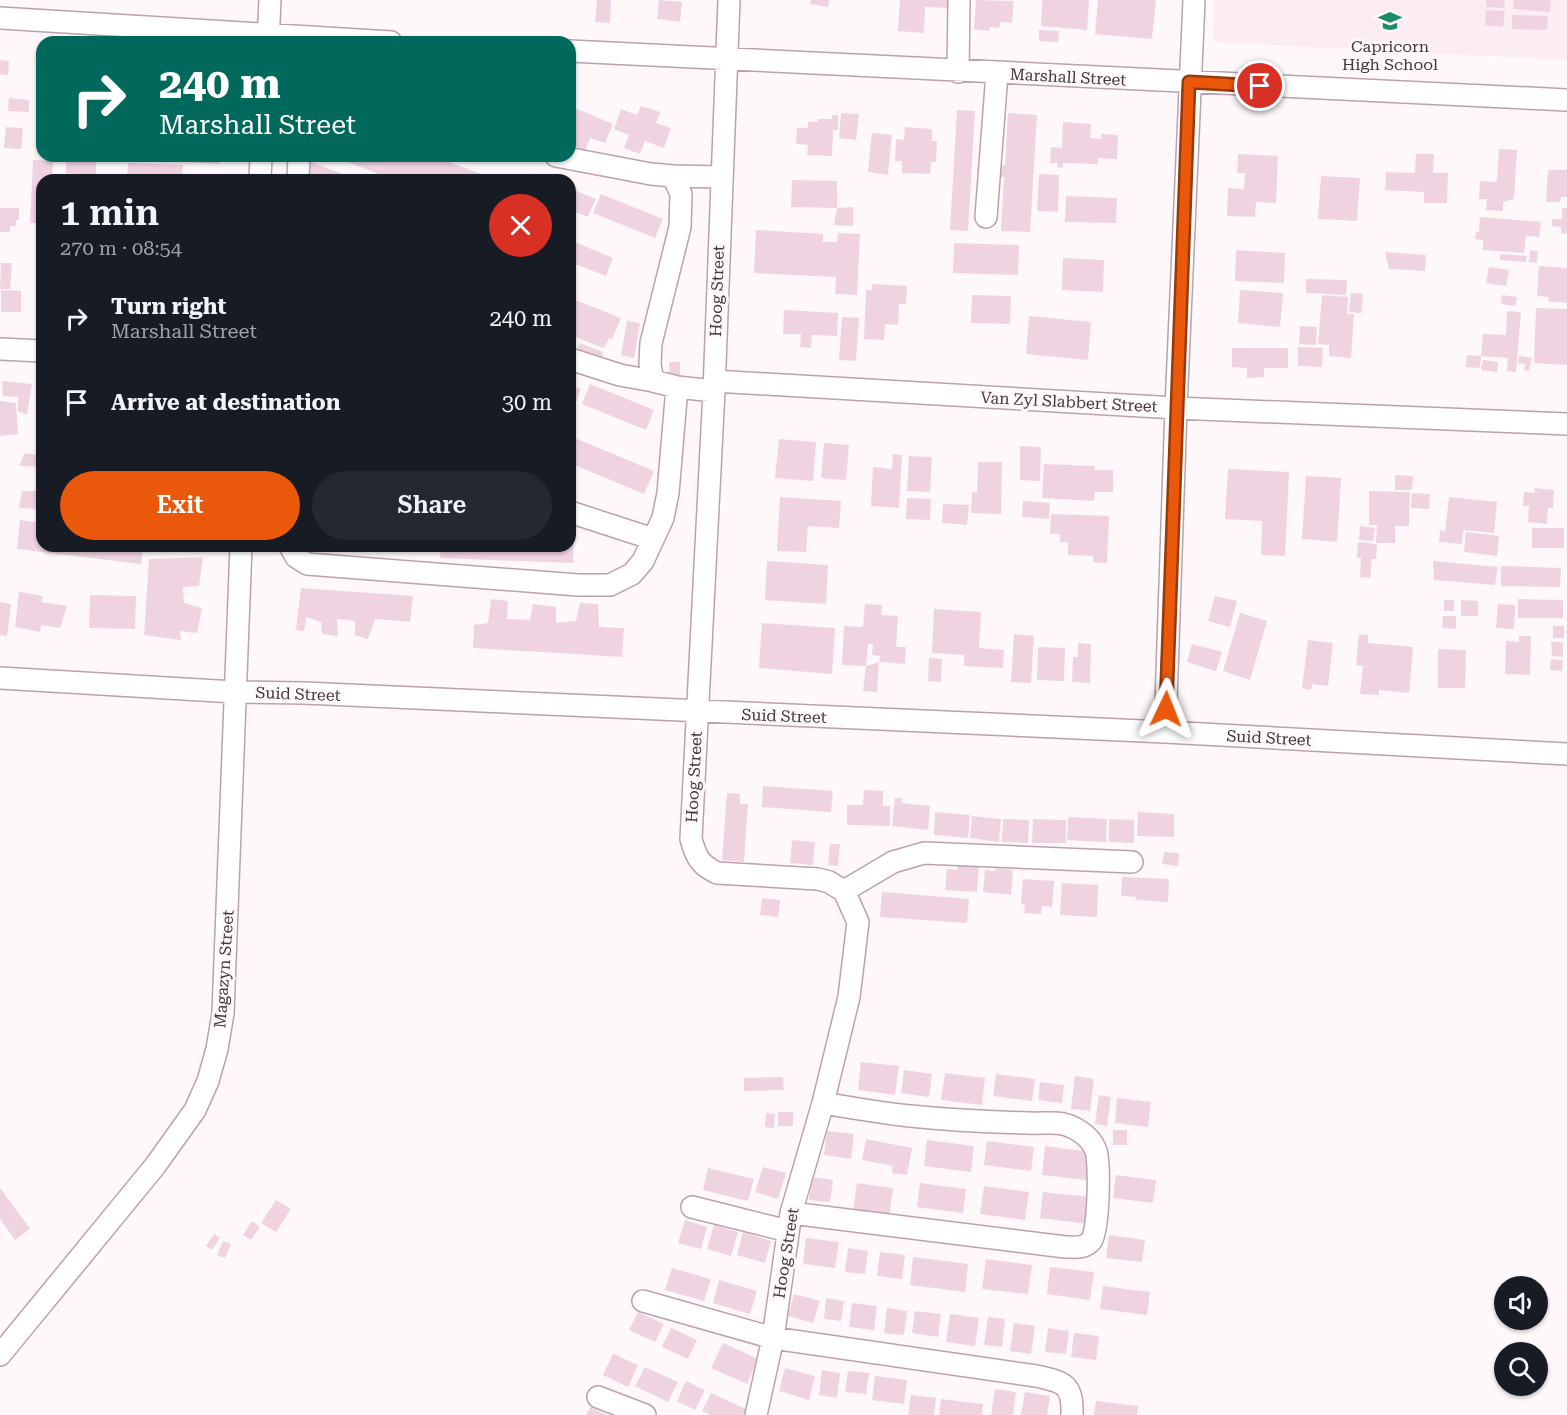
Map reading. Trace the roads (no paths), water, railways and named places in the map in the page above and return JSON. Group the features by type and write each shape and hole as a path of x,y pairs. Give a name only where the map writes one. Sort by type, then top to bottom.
{"street":[{"path":"268,36 270,0"},
{"name":"Hoog Street","path":"729,0 714,386 691,839 699,862 705,868 717,873 818,879 838,886 844,891 858,922 849,997 824,1103 789,1222 773,1338 756,1415"},
{"path":"958,72 959,0"},
{"path":"1166,732 1176,408 1194,0"},
{"path":"0,18 230,36"},
{"name":"Marshall Street","path":"576,51 997,74 1567,100"},
{"path":"986,217 997,74"},
{"path":"576,160 651,174 721,177"},
{"path":"653,381 650,364 651,344 680,227 681,194 673,176"},
{"path":"0,349 36,351"},
{"name":"Van Zyl Slabbert Street","path":"576,361 620,375 676,387 714,386 1567,424"},
{"path":"293,552 296,557 307,564 578,585 610,585 632,574 643,561 663,518 668,493 676,387"},
{"path":"576,514 653,539"},
{"name":"Magazyn Street","path":"0,1355 155,1166 195,1110 208,1081 217,1049 223,1013 241,552"},
{"name":"Suid Street","path":"0,678 234,692 338,694 1166,732 1567,754"},
{"path":"844,891 893,862 924,853 1132,862"},
{"path":"692,1207 789,1222 1065,1247 1080,1247 1091,1242 1097,1226 1096,1152 1083,1133 1067,1124 910,1116 824,1103"},
{"path":"644,1301 773,1338 1061,1381 1072,1397 1072,1415"},
{"path":"597,1397 645,1415"}],"place":[{"name":"Capricorn High School","path":"1390,21"}]}
